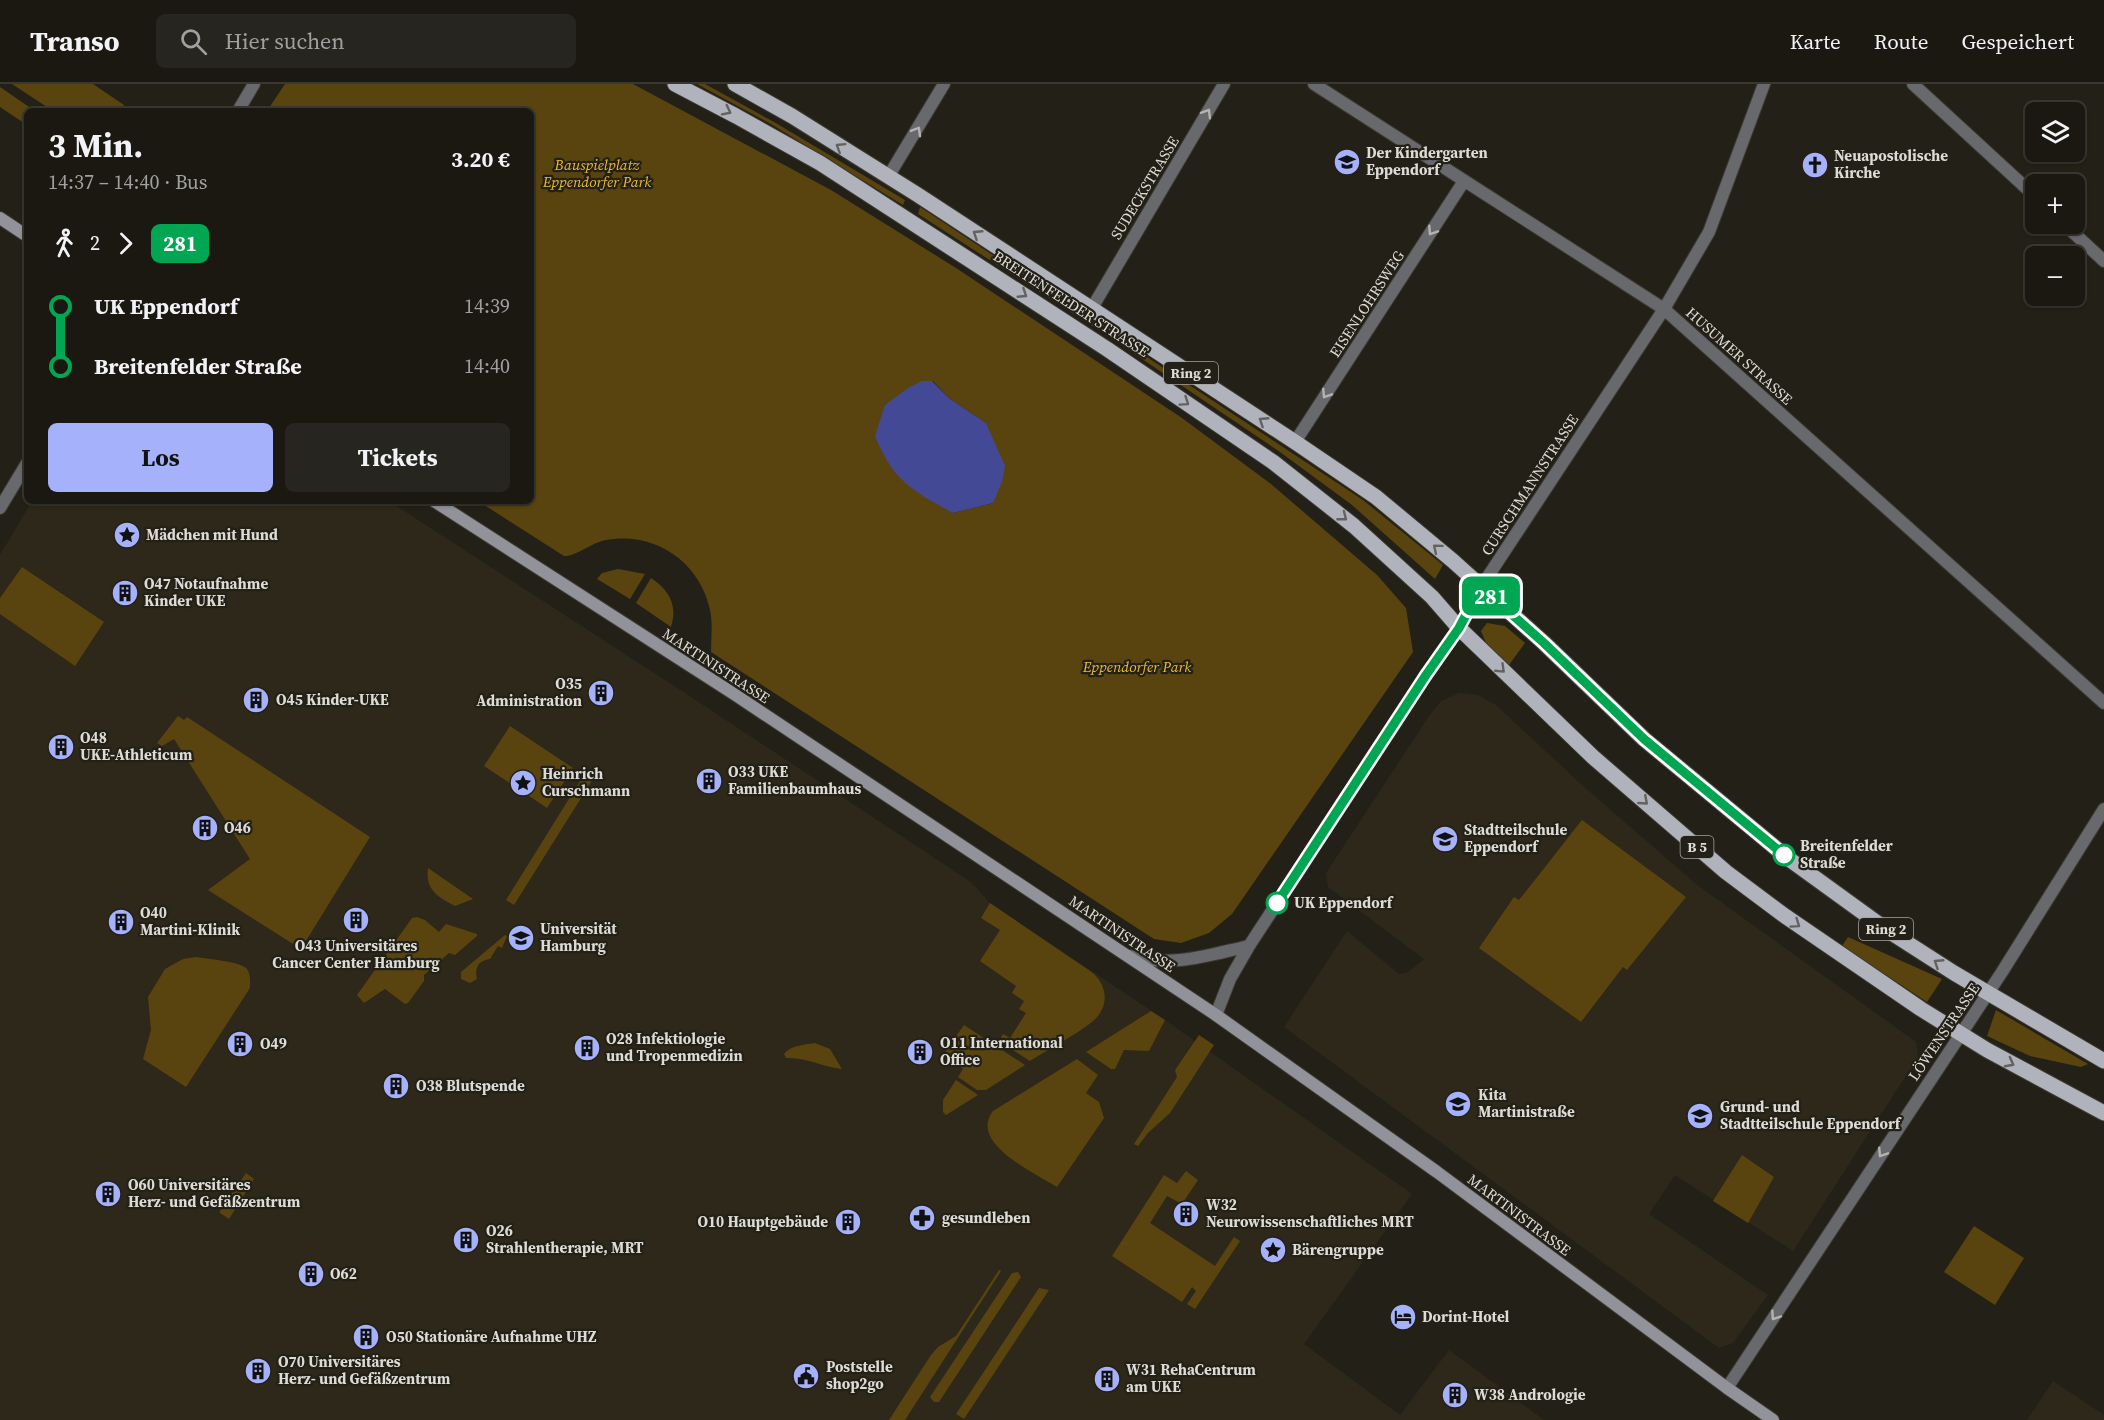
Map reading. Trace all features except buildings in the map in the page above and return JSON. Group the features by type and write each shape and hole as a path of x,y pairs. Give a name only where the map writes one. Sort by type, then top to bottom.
{"main road":[{"name":"BREITENFELDER STRASSE","path":"675,84 820,164 1107,349 1273,462 1354,526 1431,597 1459,628 1593,757 1726,872 1847,960 1986,1050 2104,1113"},
{"name":"BREITENFELDER STRASSE","path":"735,84 792,116 1092,308 1376,497 1544,643 1644,739 1789,859 1887,930 1954,973 2104,1060"}],"street":[{"path":"240,108 254,84"},
{"path":"888,177 944,84"},
{"name":"SUDECKSTRASSE","path":"1092,308 1224,84"},
{"name":"HUSUMER STRASSE","path":"1314,84 1664,309 2104,703"},
{"name":"CURSCHMANNSTRASSE","path":"1216,1016 1230,979 1249,946 1459,628 1481,587 1664,309 1709,232 1764,84"},
{"path":"1913,84 2025,187"},
{"name":"EISENLOHRSWEG","path":"1295,442 1464,182"},
{"path":"0,218 24,234"},
{"path":"2075,234 2104,261"},
{"path":"0,508 24,468"},
{"name":"MARTINISTRASSE","path":"439,504 734,694 1216,1016 1437,1172 1773,1420"},
{"name":"LÖWENSTRASSE","path":"1727,1388 1988,993 2104,809"},
{"path":"1126,955 1148,962 1170,962 1249,946"}],"shaded area":[{"path":"922,381 932,381 950,399 986,423 1005,466 1002,482 993,503 953,513 915,491 889,464 875,436 885,405"},
{"name":"Universität Hamburg","path":"30,504 394,504 971,882 990,903 1165,1020 1412,1194 1304,1344 1400,1415 1449,1350 1544,1420 0,1420 0,555"},
{"name":"Grund- und Stadtteilschule Eppendorf","path":"1459,693 1478,695 1496,705 1581,784 1696,884 1916,1042 1918,1057 1793,1251 1675,1175 1649,1214 1768,1295 1733,1343 1719,1348 1284,1027 1347,931 1399,974 1408,972 1424,959 1328,887 1326,873 1429,716 1441,701"},
{"path":"2053,1381 2104,1415 2104,1420 2027,1420"}],"green space":[{"path":"12,84 93,84 124,105 122,108 48,108"},
{"name":"Eppendorfer Park","path":"285,84 633,84 831,190 956,268 1182,418 1271,484 1377,575 1406,608 1413,652 1232,914 1209,933 1181,943 1154,939 711,652 711,615 705,593 686,564 673,554 642,540 624,538 601,541 564,556 483,504 534,504 534,108 269,108","holes":["933,381 950,399 986,423 993,503 953,513 885,405"]},
{"path":"697,84 705,84 774,122 905,200 903,205 771,124"},
{"path":"0,87 31,108 24,108 24,123 0,107"},
{"path":"920,207 1363,500 1443,565 1435,579 1352,505 1280,452 1108,336 918,214"},
{"path":"22,567 104,622 75,666 0,614 0,598"},
{"path":"618,569 645,574 630,599 597,579 602,573"},
{"path":"651,578 663,588 670,599 673,612 671,627 636,603"},
{"path":"1487,623 1505,626 1525,643 1509,665 1486,643 1481,631"},
{"path":"178,716 184,720 187,717 370,837 301,949 208,890 250,859 174,739 162,746 157,743"},
{"path":"510,726 573,768 547,808 484,766"},
{"path":"585,773 593,779 514,905 506,900"},
{"path":"1582,820 1686,897 1627,970 1623,967 1581,1022 1479,948 1514,897 1519,900"},
{"path":"428,868 473,899 455,906 443,899 431,887"},
{"path":"990,903 1093,973 1103,988 1104,1005 1093,1021 1030,1061 999,1041 1003,1034 1010,1038 1026,1013 1019,1009 1024,1001 1012,993 1016,986 980,961 1000,930 981,918"},
{"path":"412,918 425,920 439,932 446,924 477,934 477,936 455,955 449,953 424,975 424,981 408,1003 405,1004 385,989 364,1003 357,995"},
{"path":"505,935 507,936 502,948 498,946 490,959 478,965 477,979 470,983 461,979 461,972"},
{"path":"1848,937 1942,979 1927,1002 1842,946"},
{"path":"196,957 229,962 246,968 250,988 186,1087 143,1059 151,1030 148,997 165,969 183,959"},
{"path":"1996,1010 2088,1064 2081,1067 2030,1056 1987,1036"},
{"path":"1151,1011 1165,1020 1149,1051 1124,1050 1115,1069 1111,1069 1086,1052"},
{"path":"964,1025 1025,1065 986,1090 977,1090 958,1077 963,1069 943,1055"},
{"path":"1199,1035 1214,1045 1170,1113 1148,1133 1138,1146 1134,1144 1177,1077 1175,1070"},
{"path":"815,1043 830,1049 842,1069 801,1059 786,1058 784,1054 794,1047"},
{"path":"1077,1059 1098,1075 1086,1093 1099,1102 1104,1118 1057,1187 1007,1156 989,1134 988,1123 993,1111"},
{"path":"956,1080 978,1095 946,1115 943,1112 943,1100"},
{"path":"1742,1155 1774,1177 1748,1223 1713,1201"},
{"path":"1186,1171 1198,1180 1182,1204 1167,1196 1150,1223 1215,1266 1234,1237 1240,1241 1195,1309 1187,1304 1196,1291 1192,1287 1182,1302 1112,1256 1164,1175 1177,1183"},
{"path":"246,1173 254,1179 229,1219 220,1211"},
{"path":"1974,1226 2024,1258 1995,1305 1944,1272"},
{"path":"999,1270 1001,1271 905,1420 889,1420 931,1355 938,1347 956,1336"},
{"path":"1018,1272 1021,1277 939,1402 934,1402 930,1397 1012,1273"},
{"path":"1039,1288 1049,1290 964,1419 956,1414"}],"bus line":[{"name":"281","path":"1277,903 1459,628 1481,587 1544,643 1644,739 1784,855"}],"place":[{"name":"Der Kindergarten Eppendorf","path":"1347,162"},
{"name":"Neuapostolische Kirche","path":"1815,165"},
{"name":"Mädchen mit Hund","path":"127,535"},
{"name":"O47 Notaufnahme Kinder UKE","path":"125,593"},
{"name":"O35 Administration","path":"601,693"},
{"name":"O45 Kinder-UKE","path":"256,700"},
{"name":"O48 UKE-Athleticum","path":"61,747"},
{"name":"O33 UKE Familienbaumhaus","path":"709,781"},
{"name":"Heinrich Curschmann","path":"523,783"},
{"name":"O46","path":"205,828"},
{"name":"Stadtteilschule Eppendorf","path":"1445,839"},
{"name":"Breitenfelder Straße","path":"1784,855"},
{"name":"UK Eppendorf","path":"1277,903"},
{"name":"O43 Universitäres Cancer Center Hamburg","path":"356,920"},
{"name":"O40 Martini-Klinik","path":"121,922"},
{"name":"Universität Hamburg","path":"521,938"},
{"name":"O49","path":"240,1044"},
{"name":"O28 Infektiologie und Tropenmedizin","path":"587,1048"},
{"name":"O11 International Office","path":"920,1052"},
{"name":"O38 Blutspende","path":"396,1086"},
{"name":"Kita Martinistraße","path":"1458,1104"},
{"name":"Grund- und Stadtteilschule Eppendorf","path":"1700,1116"},
{"name":"O60 Universitäres Herz- und Gefäßzentrum","path":"108,1194"},
{"name":"W32 Neurowissenschaftliches MRT","path":"1186,1214"},
{"name":"gesundleben","path":"922,1218"},
{"name":"O10 Hauptgebäude","path":"848,1222"},
{"name":"O26 Strahlentherapie, MRT","path":"466,1240"},
{"name":"Bärengruppe","path":"1273,1250"},
{"name":"O62","path":"311,1274"},
{"name":"Dorint-Hotel","path":"1403,1317"},
{"name":"O50 Stationäre Aufnahme UHZ","path":"366,1337"},
{"name":"O70 Universitäres Herz- und Gefäßzentrum","path":"258,1371"},
{"name":"Poststelle shop2go","path":"806,1376"},
{"name":"W31 RehaCentrum am UKE","path":"1107,1379"},
{"name":"W38 Andrologie","path":"1455,1395"}],"park label":[{"name":"Bauspielplatz Eppendorfer Park","path":"597,174"}]}
